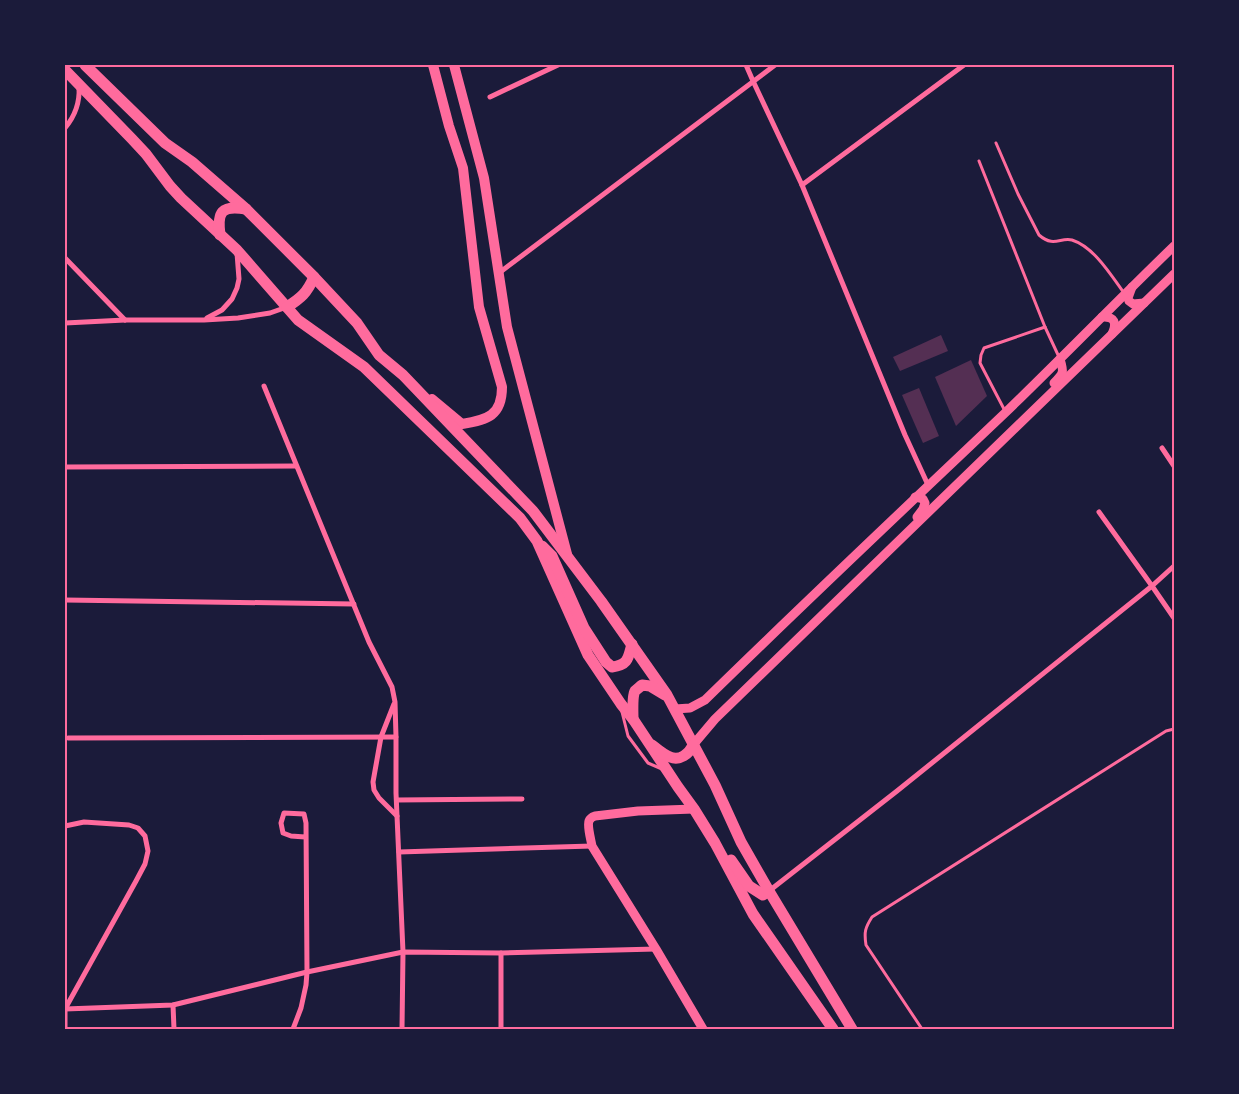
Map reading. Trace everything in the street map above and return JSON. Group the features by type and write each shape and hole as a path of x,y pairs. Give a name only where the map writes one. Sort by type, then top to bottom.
{"main road":[{"path":"85,65 165,143 192,162 246,209 357,323 380,356 462,424 488,418 494,413 502,397 502,387 479,307 463,168 448,126 433,65"},
{"path":"454,65 484,178 507,327 567,554"},
{"path":"65,70 146,154 176,192 237,250 298,320 364,367 520,518 537,541 552,556 584,628 606,662 612,667 625,663 629,657 632,644"},
{"path":"220,235 218,223 224,210 231,208 246,209"},
{"path":"287,307 303,296 314,277"},
{"path":"403,375 533,511 567,554 667,695 715,785 741,842 851,1029"},
{"path":"537,541 588,655 694,809 715,843 753,914 833,1029"},
{"path":"633,718 635,690 642,685 650,686 667,695"},
{"path":"647,741 670,757 679,758 690,752 693,745"},
{"path":"715,843 725,850 750,886 763,895 769,891"}],"street":[{"path":"490,96 558,65"},
{"path":"746,65 802,185 905,435 928,485"},
{"path":"498,273 775,65"},
{"path":"802,185 964,65"},
{"path":"65,128 76,110 79,100 79,84"},
{"path":"674,709 690,708 705,700 1060,359 1174,246"},
{"path":"204,320 222,310 232,299 239,279 237,250"},
{"path":"65,258 125,320"},
{"path":"693,745 715,719 1174,274"},
{"path":"1133,285 1128,298 1129,301 1133,304 1144,303"},
{"path":"65,324 125,320 238,318 270,313 287,307"},
{"path":"1102,317 1108,316 1115,322 1111,336"},
{"path":"976,466 984,450 1061,377 1064,370 1060,359"},
{"path":"264,386 370,642 392,687 395,702 403,952 402,1029"},
{"path":"1162,448 1174,466"},
{"path":"65,466 296,466"},
{"path":"865,574 872,560 920,514 925,501 915,498"},
{"path":"1099,512 1174,618"},
{"path":"769,891 897,791 1152,586 1174,566"},
{"path":"65,600 354,604"},
{"path":"395,702 381,737 373,782 374,790 379,798 398,816"},
{"path":"68,738 396,737"},
{"path":"397,800 522,799"},
{"path":"694,809 638,811 595,816 588,821 592,846 703,1029"},
{"path":"293,1029 301,1008 307,972 306,823 304,814 284,813 281,823 283,833 305,837"},
{"path":"65,1028 65,1009 145,864 148,852 145,836 138,828 84,822 66,825"},
{"path":"399,852 592,846"},
{"path":"65,1009 174,1006 307,972 403,952 501,953 656,949"},
{"path":"501,953 501,1029"},
{"path":"174,1006 174,1029"}],"lane":[{"path":"996,143 1018,194 1039,235 1049,241 1071,240 1094,253 1125,293"},
{"path":"979,161 1045,327 1060,359"},
{"path":"1005,412 980,363 980,355 984,348 1045,327"},
{"path":"621,704 628,736 648,763 668,772"},
{"path":"922,1029 866,945 866,926 872,917 1166,731 1174,729"}],"building":[{"path":"941,335 948,351 900,371 893,357"},
{"path":"971,360 987,396 956,426 935,377"},
{"path":"919,388 939,436 923,443 902,395"}]}
